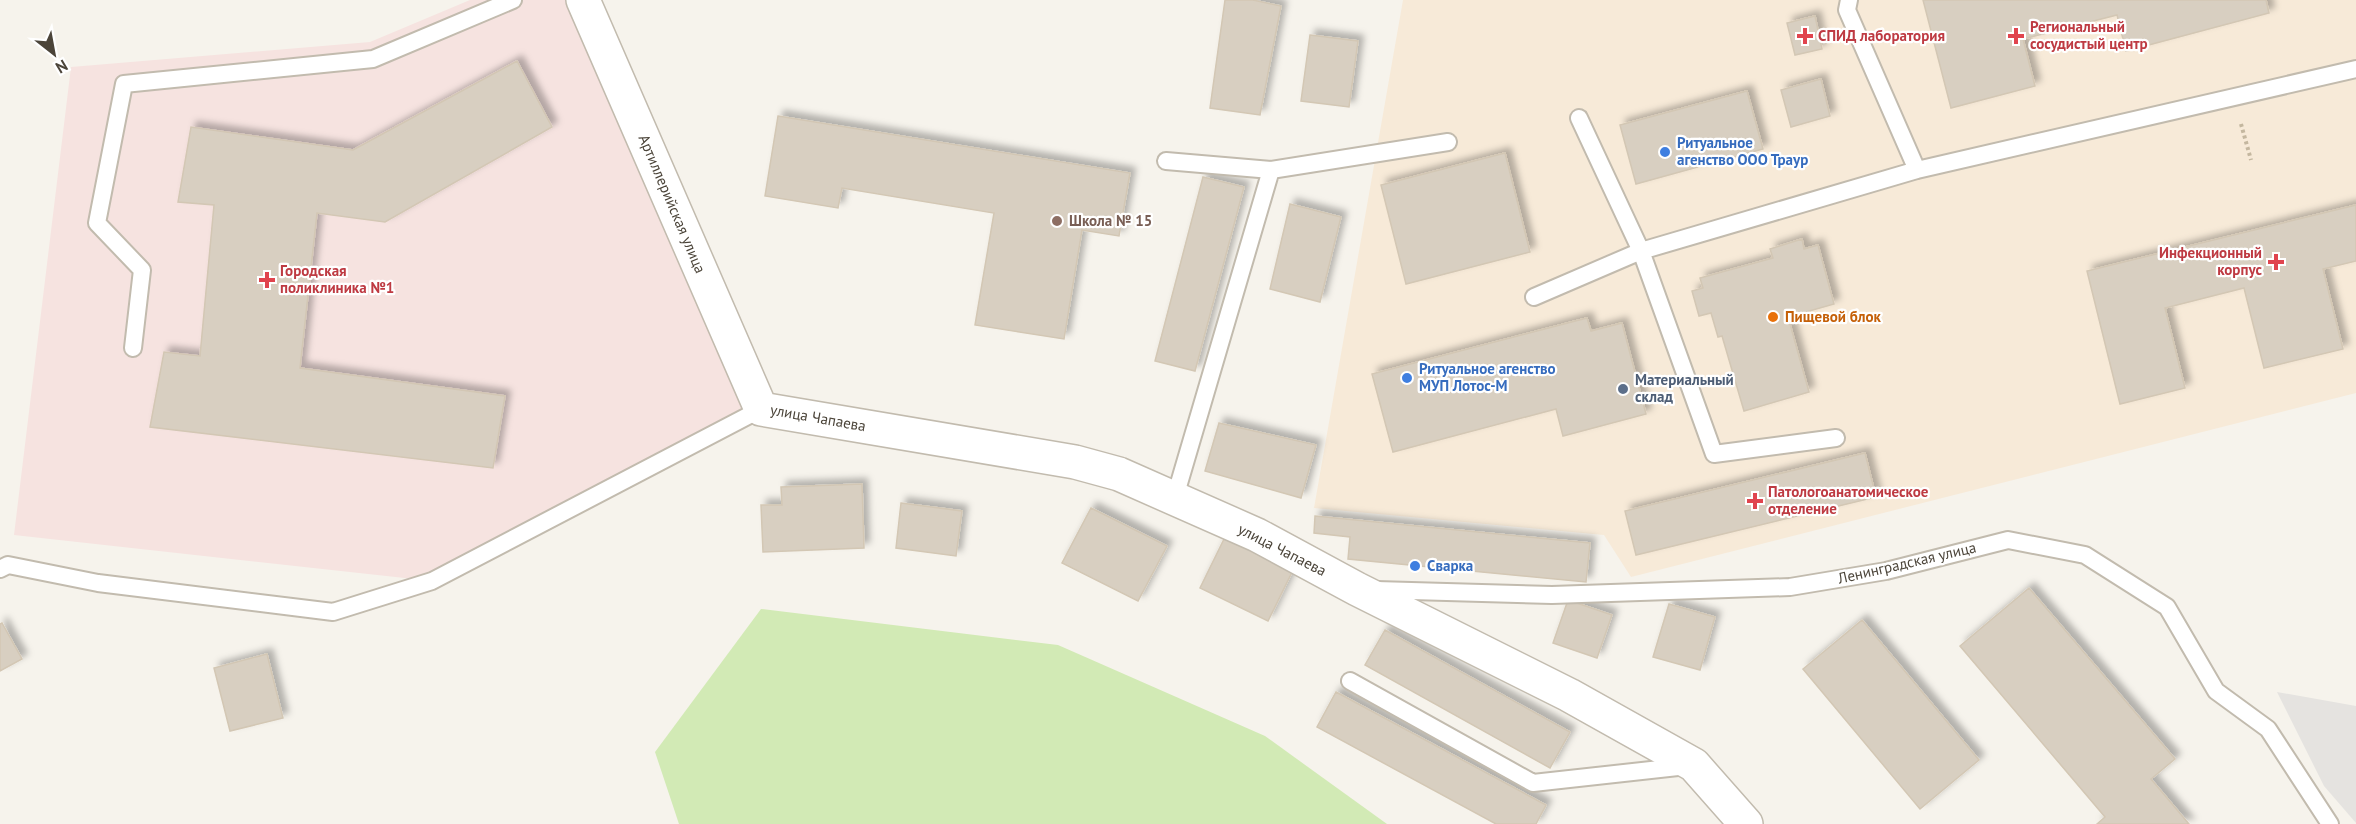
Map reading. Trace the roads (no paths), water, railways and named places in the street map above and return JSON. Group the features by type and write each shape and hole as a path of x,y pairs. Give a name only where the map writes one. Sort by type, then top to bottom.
{"street":[{"name":"Артиллерийская улица","path":"583,0 761,409"},
{"name":"улица Чапаева","path":"761,409 1075,462 1119,474 1175,497 1257,536 1356,589 1569,695 1694,765 1746,824"}],"lane":[{"path":"133,348 142,270 98,223 124,84 374,59 513,0"},
{"path":"1849,0 1847,10 1917,170"},
{"path":"1534,297 1641,251 1917,170 2356,68"},
{"path":"1580,118 1641,251 1714,454 1836,438"},
{"path":"1166,161 1271,170 1448,142"},
{"path":"1175,497 1271,170"},
{"path":"0,569 8,565 98,583 333,612 432,580 761,409"},
{"name":"Ленинградская улица","path":"1356,589 1552,595 1790,587 1887,571 2008,540 2085,555 2167,607 2216,691 2268,729 2330,824"},
{"path":"1350,681 1533,783 1694,765"}],"place":[{"name":"СПИД лаборатория","path":"1805,36"},
{"name":"Региональный сосудистый центр","path":"2016,36"},
{"name":"Ритуальное агенство ООО Траур","path":"1665,152"},
{"name":"Школа № 15","path":"1057,221"},
{"name":"Инфекционный корпус","path":"2276,262"},
{"name":"Городская поликлиника №1","path":"267,280"},
{"name":"Пищевой блок","path":"1773,317"},
{"name":"Ритуальное агенство МУП Лотос-М","path":"1407,378"},
{"name":"Материальный склад","path":"1623,389"},
{"name":"Патологоанатомическое отделение","path":"1755,501"},
{"name":"Сварка","path":"1415,566"}]}
